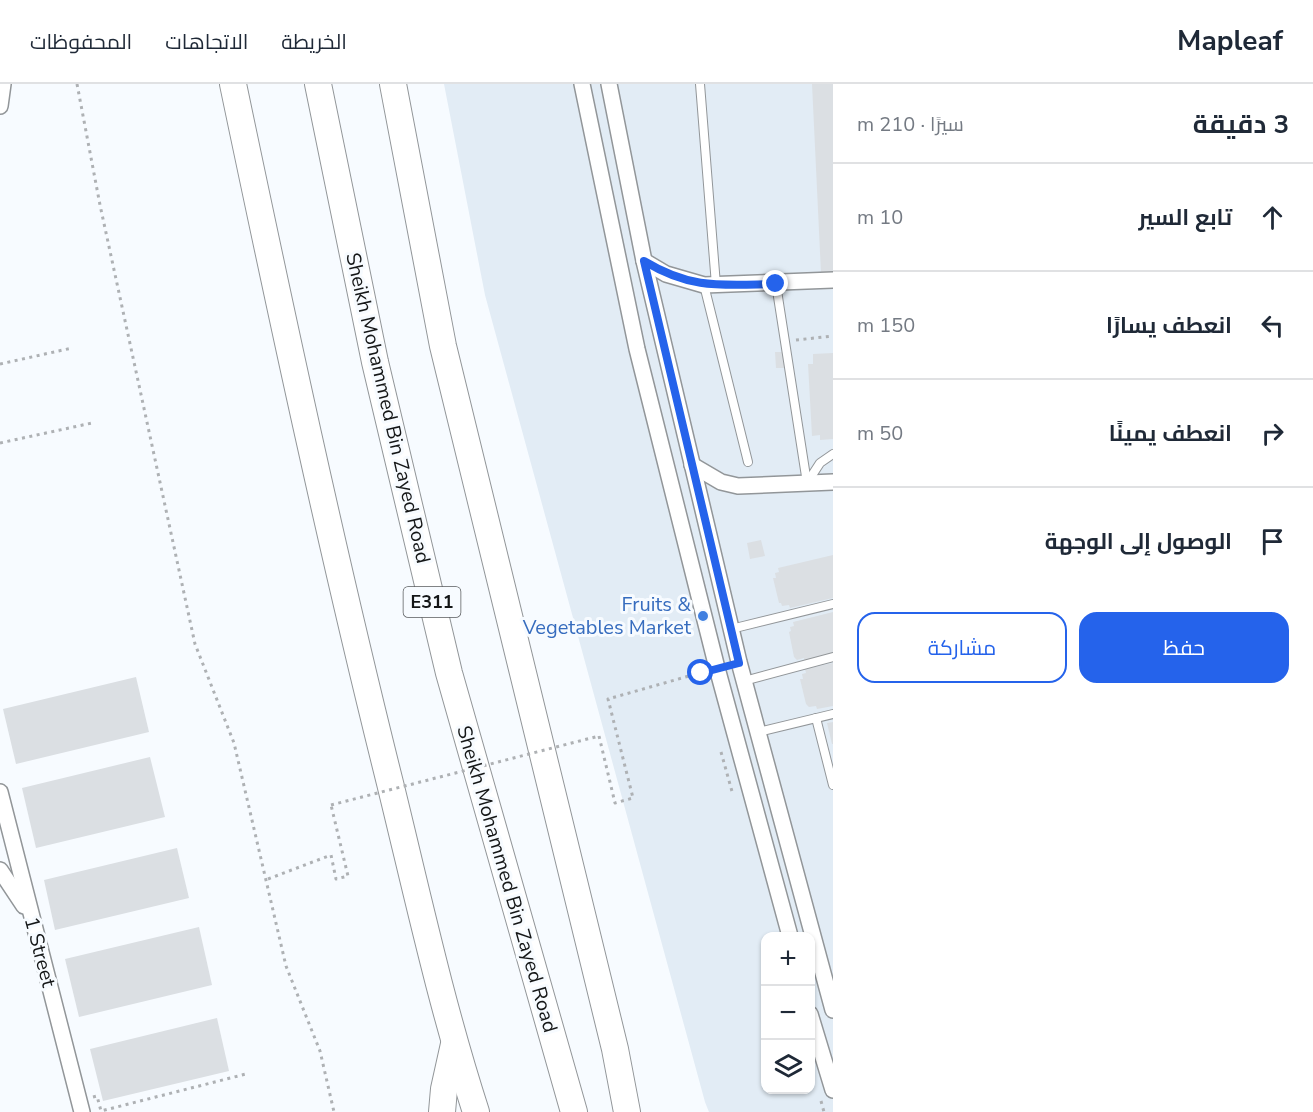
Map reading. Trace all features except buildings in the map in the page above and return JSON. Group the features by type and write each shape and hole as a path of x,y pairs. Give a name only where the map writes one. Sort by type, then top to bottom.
{"highway":[{"path":"233,84 294,379 368,695 454,1044 476,1112"},
{"name":"Sheikh Mohammed Bin Zayed Road","path":"318,84 375,362 448,673 573,1112"},
{"path":"385,84 400,127"},
{"path":"393,84 443,346 615,1049 627,1112"},
{"path":"442,1112 444,1089 454,1044"},
{"path":"615,1049 641,1112"}],"street":[{"path":"0,106 3,84"},
{"path":"582,84 637,349 717,669 789,932"},
{"path":"609,84 644,261 731,630 832,1002"},
{"path":"644,261 666,274 710,285 833,280"},
{"path":"692,465 721,482 738,486 833,482"},
{"name":"1 Street","path":"0,792 30,916 81,1106"},
{"path":"0,870 30,916"},
{"path":"815,1031 833,1090"}],"lane":[{"path":"700,84 710,285 748,462"},
{"path":"776,284 807,483"},
{"path":"807,483 820,462 833,454"},
{"path":"731,630 833,604"},
{"path":"744,681 833,657"},
{"path":"758,732 833,714"},
{"path":"816,718 833,785"}],"path":[{"path":"77,84 112,261 195,644 234,743 268,879 286,966 320,1051 334,1112"},
{"path":"785,341 833,336"},
{"path":"0,364 72,348"},
{"path":"0,443 92,423"},
{"path":"268,879 331,855 336,879 348,876 331,805 599,736 615,802 633,798 608,699 717,669"},
{"path":"81,1106 97,1096 101,1111 246,1074"}],"shaded area":[{"name":"Fruits & Vegetables Market","path":"444,84 833,84 833,1112 709,1112 485,295"}],"place":[{"name":"Fruits & Vegetables Market","path":"703,616"}],"route":[{"path":"701,673 739,663 644,261 666,274 691,283 704,285 776,284"}]}
